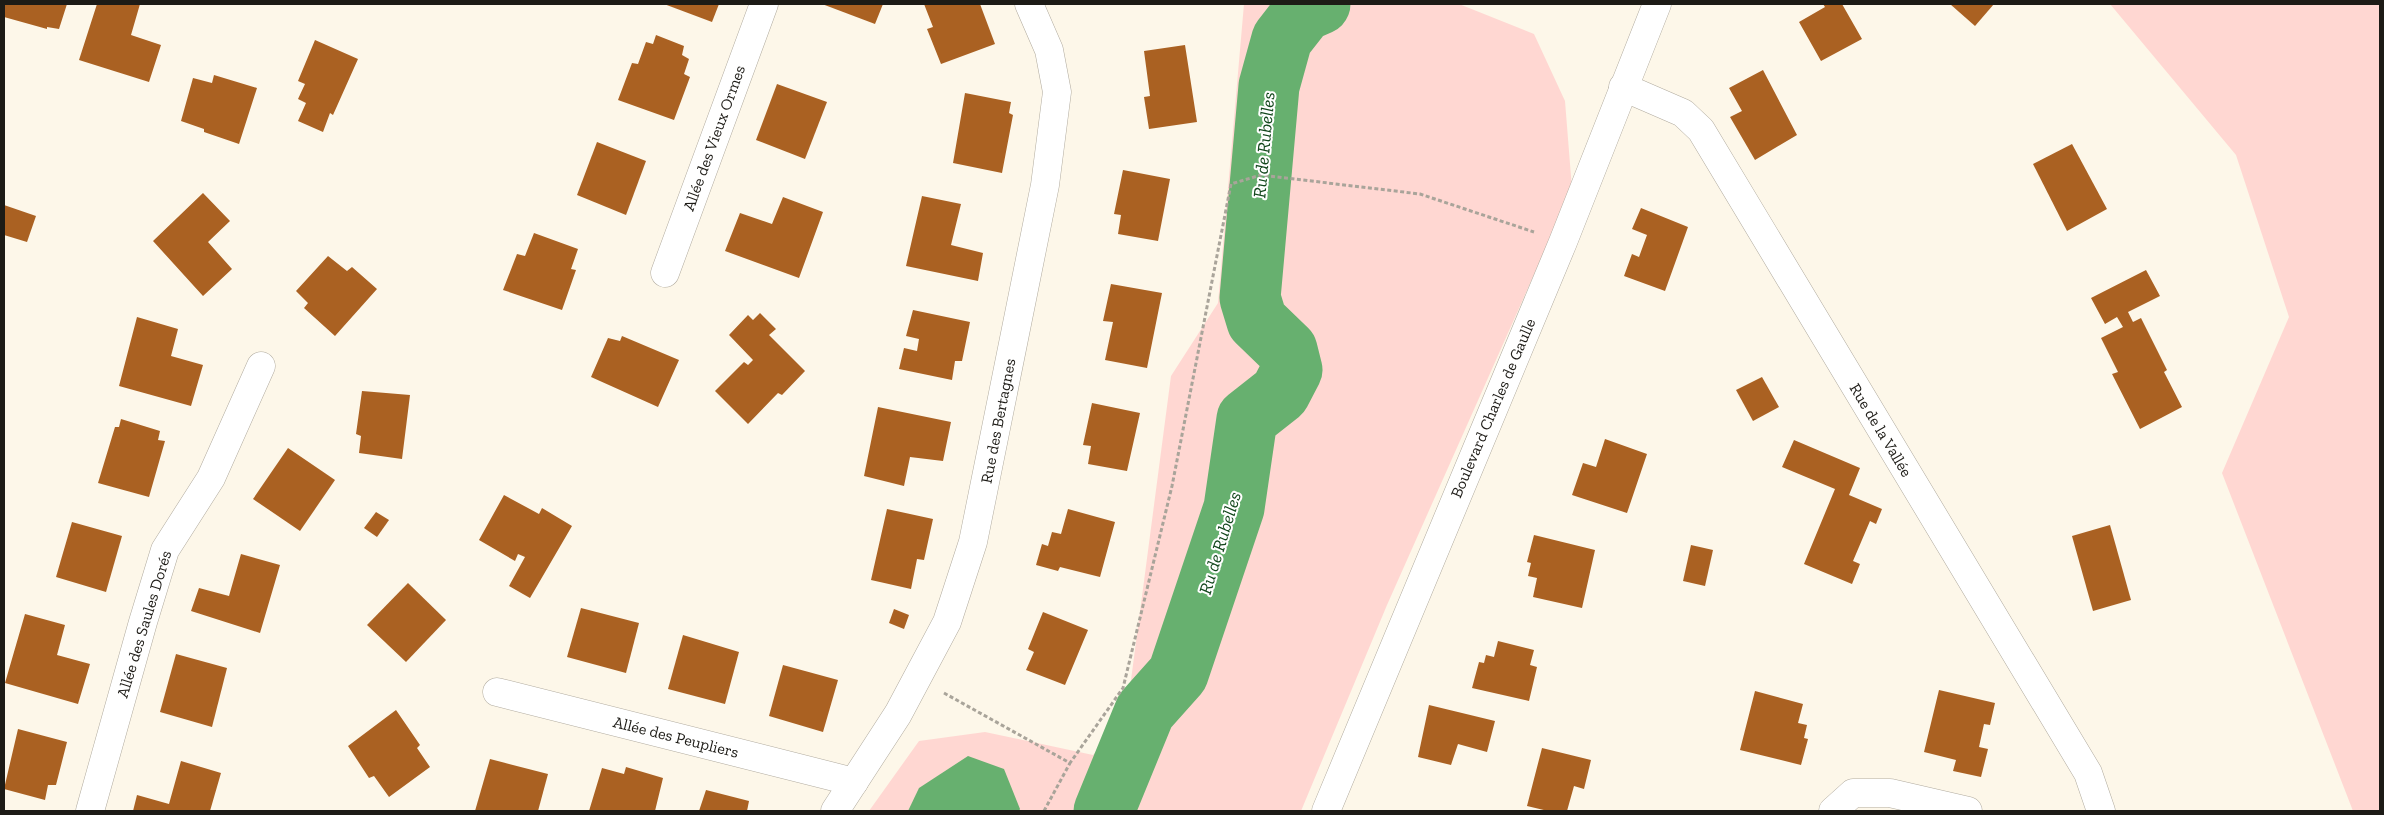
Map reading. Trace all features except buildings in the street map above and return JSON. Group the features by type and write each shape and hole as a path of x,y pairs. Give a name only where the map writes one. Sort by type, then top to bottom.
{"street":[{"name":"Allée des Vieux Ormes","path":"665,273 764,4"},
{"name":"Rue des Bertagnes","path":"835,811 898,714 947,622 973,542 1045,185 1057,92 1049,50 1028,4"},
{"name":"Boulevard Charles de Gaulle","path":"1326,811 1563,242 1657,4"},
{"name":"Rue de la Vallée","path":"1623,87 1683,113 1701,130 2088,773 2101,811"},
{"name":"Allée des Saules Dorés","path":"90,811 165,550 211,478 261,366"},
{"name":"Allée des Peupliers","path":"498,692 854,782"},
{"path":"1833,811 1853,793 1890,793 1968,811"}],"path":[{"path":"1044,811 1070,764 1123,688 1172,486 1231,184 1261,175 1420,194 1563,242"},
{"path":"917,678 1070,764"}],"shaded area":[{"path":"1244,4 1459,4 1534,34 1565,101 1572,189 1387,605 1301,811 869,811 919,741 985,732 1093,755 1126,718 1171,376 1218,303"},
{"path":"2110,4 2380,4 2380,811 2353,811 2222,473 2289,317 2236,155"},
{"path":"968,756 1004,769 1020,809 1019,811 908,811 919,788"}],"waterway":[{"name":"Ru de Rubelles","path":"1104,811 1145,711 1178,674 1234,508 1247,419 1280,393 1292,370 1287,350 1257,321 1250,298 1269,86 1282,39 1304,11 1320,4"}]}
